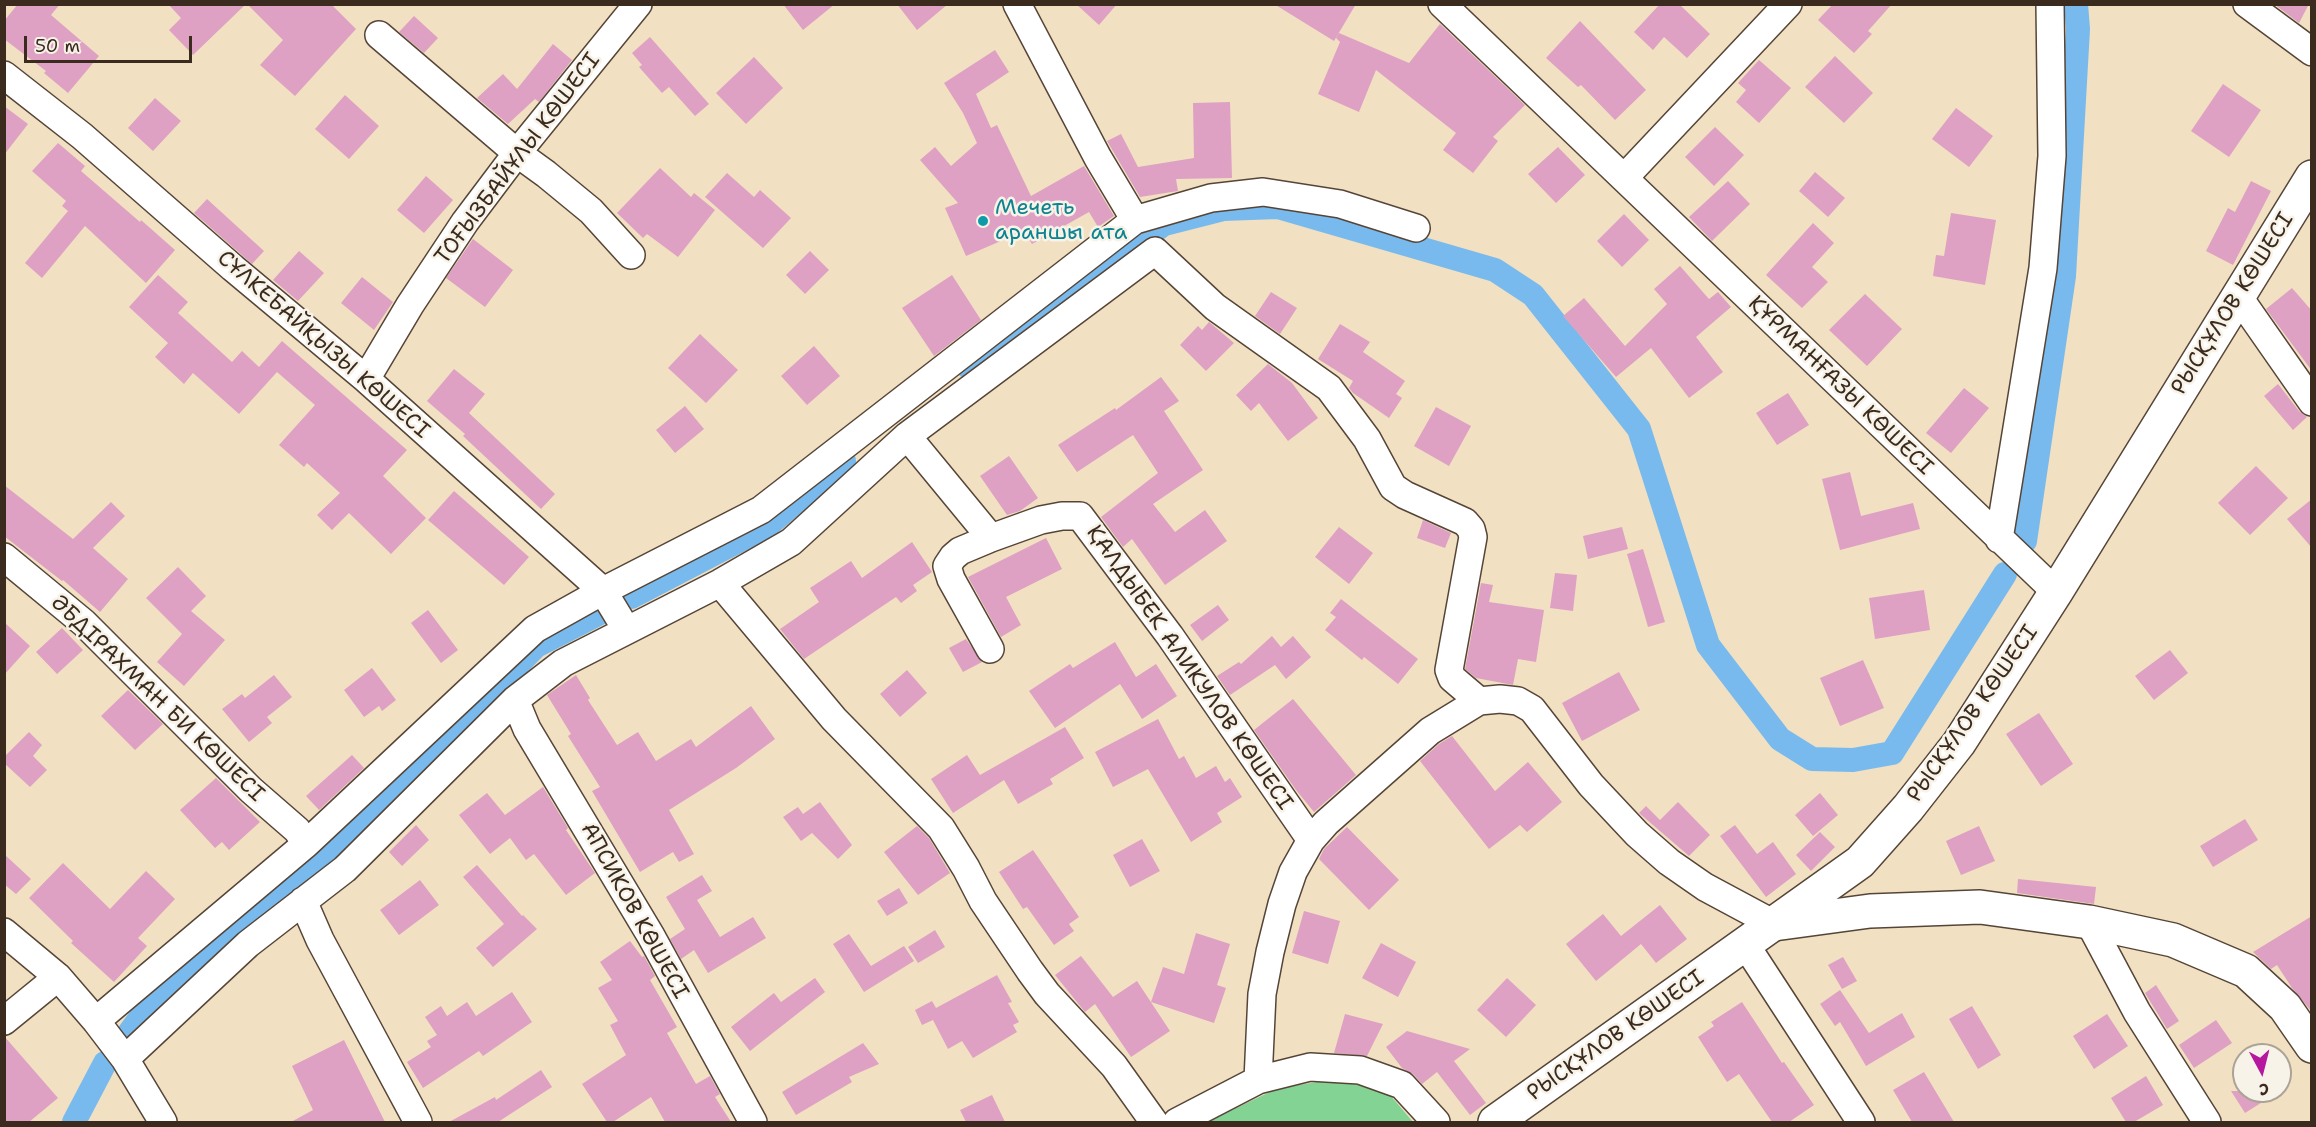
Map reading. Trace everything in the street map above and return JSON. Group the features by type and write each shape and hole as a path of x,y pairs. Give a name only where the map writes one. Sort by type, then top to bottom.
{"main road":[{"name":"РЫСҚҰЛОВ КӨШЕСІ","path":"1502,1120 1860,862 1908,808 1959,743 2056,592 2312,177"},
{"path":"1774,924 1870,911 1980,907 2089,922 2174,940 2246,971 2285,1006 2312,1046"}],"street":[{"name":"ТОҒЫЗБАЙҰЛЫ КӨШЕСІ","path":"366,379 410,305 465,222 517,153 638,4"},
{"path":"1017,4 1098,158 1136,220"},
{"name":"ҚҰРМАНҒАЗЫ КӨШЕСІ","path":"1442,4 2056,592"},
{"path":"1624,178 1788,4"},
{"path":"1999,539 2043,268 2052,156 2050,4"},
{"path":"2247,4 2312,52"},
{"path":"379,35 517,153 591,211 631,255"},
{"name":"СҰЛКЕБАЙҚЫЗЫ КӨШЕСІ","path":"4,75 82,136 233,268 366,379 603,591 626,629"},
{"path":"96,1021 306,844 534,629 761,510 1136,220 1211,198 1263,192 1340,204 1416,228"},
{"path":"125,1059 248,944 345,869 515,700 563,663 720,583 791,542 907,436 1155,251 1215,306 1329,388 1367,440 1393,487 1405,495 1465,522 1471,529 1473,537 1449,670 1452,678 1479,700"},
{"path":"2238,296 2312,402"},
{"path":"907,436 991,538"},
{"name":"ҚАЛДЫБЕК АЛИКУЛОВ КӨШЕСІ","path":"990,649 951,579 947,566 953,557 960,551 1041,520 1073,515 1084,520 1170,636 1311,840"},
{"name":"ӘБДІРАХМАН БИ КӨШЕСІ","path":"4,557 84,623 251,790 297,830 306,844"},
{"path":"720,583 834,719 942,828 983,901 1036,979 1114,1066 1154,1122"},
{"name":"АПСИКОВ КӨШЕСІ","path":"515,700 527,729 651,936 753,1122"},
{"path":"1258,1080 1262,994 1270,952 1293,872 1311,840 1326,823 1430,731 1479,700 1518,701 1532,709 1591,784 1637,834 1669,862 1705,887 1774,924"},
{"path":"303,901 320,940 418,1122"},
{"path":"2089,922 2137,1012 2207,1122"},
{"path":"4,932 58,977 96,1021 125,1059 163,1122"},
{"path":"1746,944 1861,1122"},
{"path":"4,1021 58,977"},
{"path":"1177,1122 1258,1080 1310,1067 1360,1070 1402,1085 1436,1122"}],"green space":[{"path":"1328,1080 1385,1089 1413,1122 1207,1122 1276,1089"}],"building":[{"path":"18,4 60,4 51,15 99,56 68,93 44,73 46,71 4,39 4,21"},
{"path":"168,4 246,4 193,55 169,30 181,18"},
{"path":"247,4 331,4 356,29 295,96 260,65 283,40"},
{"path":"783,4 835,4 803,30"},
{"path":"897,4 948,4 917,30"},
{"path":"1076,4 1117,4 1099,25"},
{"path":"1274,4 1356,4 1334,41"},
{"path":"1660,4 1679,4 1710,34 1687,58 1664,37 1653,50 1634,32"},
{"path":"1833,4 1892,4 1868,31 1872,34 1854,53 1818,20"},
{"path":"2274,4 2309,4 2299,23"},
{"path":"414,16 438,38 424,53 399,32"},
{"path":"1580,21 1646,90 1615,120 1581,85 1578,87 1546,58"},
{"path":"1440,24 1525,105 1493,137 1498,141 1473,173 1443,150 1456,133 1376,70 1359,112 1318,94 1340,42 1336,38 1339,33 1409,63"},
{"path":"650,37 709,104 695,116 669,87 662,93 639,67 642,65 632,53"},
{"path":"553,44 572,60 539,102 535,99 508,124 477,98 503,74 517,89"},
{"path":"995,50 1009,72 976,94 991,128 997,125 1031,196 1084,166 1114,216 1098,227 1089,212 1032,244 1024,231 966,256 945,208 958,203 920,160 935,147 951,166 977,143 963,113 944,83"},
{"path":"1835,56 1873,93 1844,123 1805,87"},
{"path":"754,57 783,88 746,124 716,93"},
{"path":"1759,60 1791,88 1759,123 1736,102 1746,90 1738,83"},
{"path":"2223,84 2261,110 2229,157 2191,131"},
{"path":"345,95 379,126 349,159 315,129"},
{"path":"155,98 181,121 153,151 128,128"},
{"path":"1230,102 1232,178 1176,179 1178,191 1140,197 1107,141 1121,134 1138,167 1194,158 1193,103"},
{"path":"4,106 28,124 4,155"},
{"path":"1956,108 1993,136 1969,167 1932,139"},
{"path":"1715,127 1744,155 1714,186 1685,157"},
{"path":"58,143 85,166 81,171 175,250 146,283 85,226 42,278 25,263 68,211 62,206 66,201 32,171"},
{"path":"1558,147 1585,175 1556,203 1528,174"},
{"path":"660,168 691,197 694,193 715,210 678,257 647,234 643,238 617,213"},
{"path":"1815,172 1845,198 1828,217 1799,191"},
{"path":"727,173 754,197 760,190 791,218 763,248 705,197"},
{"path":"426,176 453,200 424,233 397,210"},
{"path":"1728,181 1750,204 1712,241 1689,217"},
{"path":"2251,181 2271,191 2233,265 2206,251 2228,208 2235,212"},
{"path":"207,199 264,251 252,264 194,213"},
{"path":"1951,213 1996,220 1985,285 1933,276 1936,255 1944,256"},
{"path":"1624,214 1649,240 1622,267 1597,241"},
{"path":"1813,223 1834,243 1812,267 1828,282 1802,308 1766,275"},
{"path":"473,239 513,270 485,307 446,278"},
{"path":"299,251 324,273 298,301 273,280"},
{"path":"810,251 829,270 805,294 786,275"},
{"path":"1680,266 1709,299 1718,292 1731,307 1696,337 1723,372 1689,398 1651,348 1616,377 1563,316 1584,298 1625,346 1667,304 1654,289"},
{"path":"158,275 188,302 178,313 232,362 242,351 259,367 282,341 407,450 383,476 426,518 391,554 349,513 332,530 317,515 340,493 307,463 304,467 279,445 315,405 277,372 239,414 193,373 184,384 155,357 168,343 129,307"},
{"path":"952,275 981,320 934,356 902,308"},
{"path":"362,277 393,302 374,330 341,303"},
{"path":"2292,288 2312,311 2312,371 2266,309"},
{"path":"1271,292 1297,308 1280,334 1255,316"},
{"path":"1865,294 1902,329 1867,366 1829,330"},
{"path":"1209,322 1234,343 1206,371 1180,345 1198,326 1202,330"},
{"path":"1340,324 1370,342 1363,352 1405,381 1396,394 1402,398 1389,418 1353,393 1349,388 1353,381 1318,359"},
{"path":"700,334 738,370 706,403 668,368"},
{"path":"814,346 840,376 807,405 781,376"},
{"path":"1268,364 1292,383 1318,418 1288,441 1259,403 1251,411 1236,395"},
{"path":"454,369 485,394 469,413 555,494 541,509 463,436 465,434 427,401"},
{"path":"1161,377 1179,401 1164,411 1203,470 1153,504 1175,532 1205,510 1227,541 1165,585 1132,539 1123,547 1101,517 1158,473 1133,435 1077,472 1058,445 1115,408 1116,410"},
{"path":"2278,384 2299,411 2307,417 2293,430 2264,396"},
{"path":"1964,388 1989,408 1951,453 1926,433"},
{"path":"1788,393 1809,425 1777,445 1756,413"},
{"path":"685,406 704,429 675,453 656,430"},
{"path":"1436,407 1471,426 1449,466 1414,446"},
{"path":"1009,456 1038,498 1020,511 1007,515 980,476"},
{"path":"2256,466 2288,498 2250,535 2218,503"},
{"path":"1850,472 1861,516 1913,503 1920,529 1840,550 1822,479"},
{"path":"4,485 73,539 111,502 125,516 93,548 128,579 100,612 63,580 4,536"},
{"path":"454,491 529,557 504,585 428,520"},
{"path":"2312,499 2312,548 2287,519"},
{"path":"1423,520 1451,533 1445,548 1417,538"},
{"path":"1339,527 1373,553 1349,584 1315,557"},
{"path":"1622,527 1628,549 1588,559 1583,536"},
{"path":"1046,538 1062,569 1006,597 1021,625 1001,637 968,577"},
{"path":"912,542 932,572 913,585 917,591 901,603 896,597 804,659 780,629 819,602 810,588 851,561 862,578"},
{"path":"1643,549 1665,622 1648,627 1627,554"},
{"path":"178,567 206,596 191,611 225,640 184,686 157,662 182,634 146,598"},
{"path":"1555,573 1577,575 1573,611 1550,608"},
{"path":"1481,583 1493,585 1489,602 1544,610 1536,662 1518,659 1513,685 1476,678 1465,669"},
{"path":"1924,590 1930,630 1875,639 1869,598"},
{"path":"1341,599 1418,659 1398,684 1364,657 1362,660 1325,630 1336,617 1330,613"},
{"path":"1218,605 1229,620 1202,641 1190,625"},
{"path":"428,610 458,650 441,663 411,623"},
{"path":"4,622 30,646 4,675"},
{"path":"62,628 83,650 57,674 36,652"},
{"path":"1272,636 1281,647 1293,636 1311,657 1286,679 1275,665 1230,695 1217,676 1239,662 1241,664"},
{"path":"966,639 982,662 963,672 949,648"},
{"path":"1115,642 1136,677 1156,664 1177,696 1142,719 1120,684 1055,728 1029,691 1070,664 1073,668"},
{"path":"2170,650 2188,673 2154,700 2135,676"},
{"path":"1863,660 1884,708 1840,726 1820,678"},
{"path":"372,668 396,700 382,711 379,706 364,717 344,690"},
{"path":"907,670 927,693 900,717 880,694"},
{"path":"1619,672 1640,710 1582,741 1562,703"},
{"path":"274,675 292,697 267,717 272,723 249,742 222,709 242,694 245,698"},
{"path":"576,675 590,698 588,700 617,745 638,732 656,761 691,739 696,747 751,706 775,739 736,768 669,810 694,854 679,862 673,852 640,872 592,791 600,787 568,736 571,734 547,695"},
{"path":"128,690 163,724 135,750 101,716"},
{"path":"1293,699 1356,775 1314,812 1254,730"},
{"path":"2039,713 2073,764 2041,786 2006,734"},
{"path":"1158,719 1179,759 1184,756 1196,778 1216,766 1225,782 1230,778 1242,797 1217,813 1222,822 1191,842 1148,769 1113,787 1095,752"},
{"path":"1065,727 1084,758 1050,779 1053,784 1018,804 1004,780 953,813 931,779 967,755 980,775"},
{"path":"29,732 42,745 33,756 47,770 30,787 4,763 4,757"},
{"path":"1452,736 1495,791 1528,762 1562,802 1527,832 1520,825 1489,849 1420,761"},
{"path":"352,755 364,768 319,810 306,796"},
{"path":"216,778 260,822 229,850 222,842 215,848 180,810"},
{"path":"543,787 568,828 566,830 595,873 566,895 534,854 526,860 510,838 490,854 459,815 487,793 505,815"},
{"path":"1820,793 1838,815 1813,836 1795,815"},
{"path":"820,802 852,845 838,859 812,833 801,841 783,817 798,807 803,814"},
{"path":"1678,802 1710,835 1689,856 1639,813 1646,806 1660,820"},
{"path":"2245,819 2258,840 2213,867 2200,846"},
{"path":"416,825 429,840 402,866 389,852"},
{"path":"1735,825 1757,854 1773,842 1796,874 1766,897 1720,836"},
{"path":"917,826 929,838 950,873 918,895 884,852"},
{"path":"1979,826 1995,861 1961,875 1946,841"},
{"path":"1347,827 1399,880 1369,910 1319,859 1324,849"},
{"path":"1820,832 1835,847 1811,871 1796,855"},
{"path":"1142,839 1160,871 1130,887 1113,855"},
{"path":"1033,850 1079,917 1069,924 1074,931 1054,945 1027,907 1023,909 999,872"},
{"path":"4,854 31,879 16,894 4,884"},
{"path":"63,863 110,909 146,871 175,899 138,938 147,946 114,982 71,943 73,941 29,898"},
{"path":"477,865 522,916 537,929 493,967 476,948 504,924 463,877"},
{"path":"702,875 712,891 697,900 720,937 753,917 766,938 708,973 694,950 681,959 670,939 685,929 666,897"},
{"path":"2018,879 2096,887 2094,904 2017,893"},
{"path":"420,880 439,905 399,935 380,910"},
{"path":"899,888 908,903 887,916 877,901"},
{"path":"1660,905 1687,939 1656,963 1641,944 1596,981 1566,944 1603,914 1621,936"},
{"path":"1304,911 1340,921 1328,964 1292,953"},
{"path":"2312,916 2312,1012 2277,965 2271,969 2253,952"},
{"path":"935,930 945,947 918,963 908,947"},
{"path":"1196,933 1230,944 1217,985 1226,988 1214,1023 1151,1002 1163,967 1184,974"},
{"path":"849,934 871,966 904,946 914,961 864,992 833,944"},
{"path":"630,941 642,957 644,956 655,976 650,980 677,1027 667,1033 696,1084 710,1076 720,1094 715,1097 731,1122 665,1122 651,1097 613,1122 607,1122 582,1084 626,1055 610,1025 618,1021 598,988 612,980 600,962"},
{"path":"1381,943 1416,962 1398,997 1362,978"},
{"path":"1081,956 1113,997 1137,981 1170,1031 1131,1057 1095,1004 1085,1012 1055,975"},
{"path":"1843,957 1857,981 1842,989 1828,965"},
{"path":"997,975 1012,1002 1008,1003 1019,1022 1013,1025 1017,1032 973,1058 962,1041 948,1049 933,1020 922,1025 915,1010 932,1001 936,1008"},
{"path":"815,978 825,992 750,1051 731,1027 774,993 781,1002"},
{"path":"1507,978 1536,1005 1506,1037 1477,1010"},
{"path":"2156,985 2179,1021 2167,1029 2145,993"},
{"path":"1840,990 1869,1033 1902,1013 1915,1037 1866,1066 1840,1022 1835,1026 1820,1004"},
{"path":"512,992 532,1022 483,1056 479,1051 423,1088 407,1062 431,1047 427,1041 437,1035 425,1017 441,1006 447,1016 467,1002 476,1016"},
{"path":"1742,1002 1782,1063 1784,1062 1814,1105 1789,1122 1772,1122 1739,1074 1727,1082 1698,1037 1714,1026 1711,1022"},
{"path":"1972,1006 2001,1055 1978,1069 1949,1019"},
{"path":"1345,1014 1383,1024 1367,1056 1334,1053"},
{"path":"2107,1014 2128,1046 2094,1069 2073,1036"},
{"path":"2216,1020 2232,1043 2194,1068 2179,1045"},
{"path":"1407,1031 1470,1049 1454,1061 1486,1103 1470,1115 1437,1072 1422,1084 1413,1074 1402,1068 1386,1047"},
{"path":"4,1036 58,1098 29,1122 4,1122"},
{"path":"344,1040 385,1122 291,1122 313,1110 292,1066"},
{"path":"863,1043 879,1064 849,1077 852,1082 796,1115 782,1092"},
{"path":"541,1070 552,1087 498,1122 449,1122 495,1097 496,1100"},
{"path":"1924,1072 1954,1122 1912,1122 1893,1090"},
{"path":"2146,1076 2163,1105 2134,1122 2126,1122 2111,1098"},
{"path":"992,1095 1005,1122 966,1122 960,1110"},
{"path":"2239,1103 2261,1103 2245,1113"}],"waterway":[{"path":"2025,541 2064,276 2078,29 2076,4"},
{"path":"967,366 1164,224 1223,209 1278,207 1495,270 1533,295 1639,429 1708,645 1780,739 1812,759 1853,760 1892,753 2005,574"},
{"path":"631,597 767,526 844,461"},
{"path":"129,1033 140,1018 234,926 343,842 536,646 598,614"},
{"path":"74,1122 105,1063"}],"place":[{"name":"Мечеть араншы ата","path":"983,221"}]}
